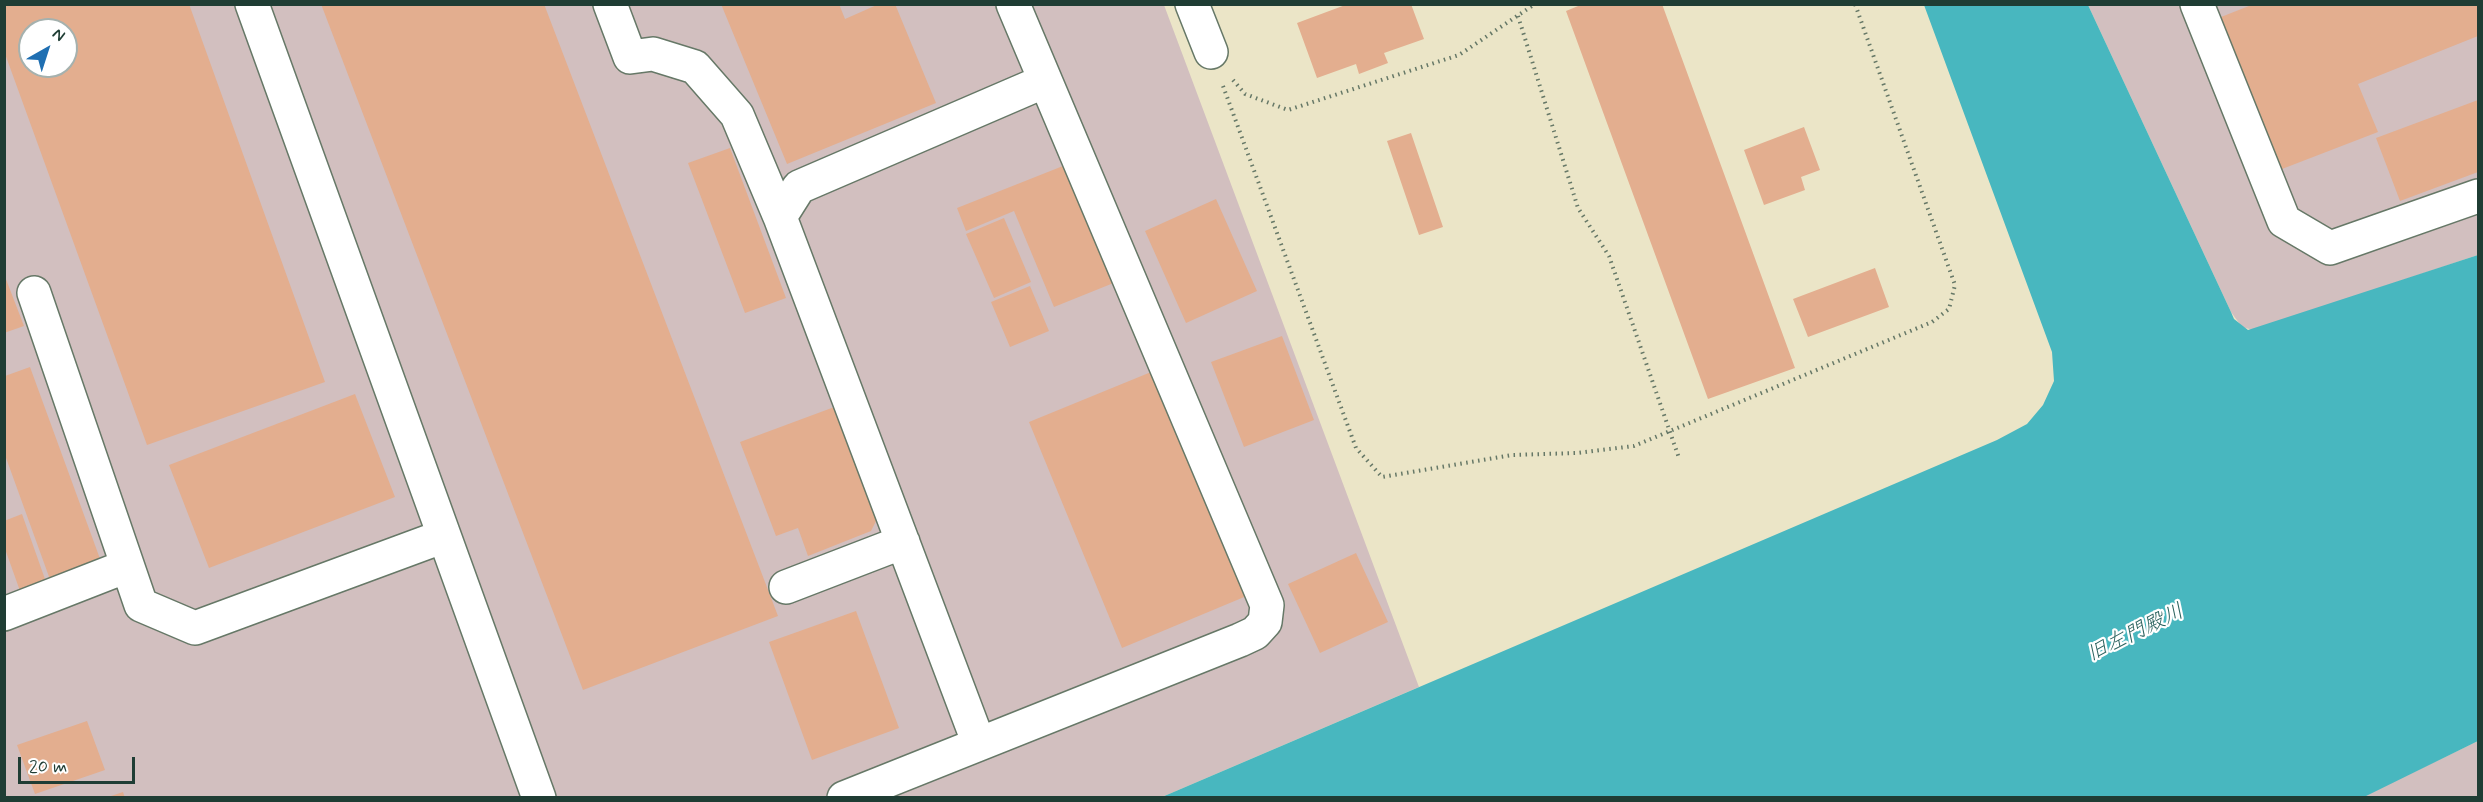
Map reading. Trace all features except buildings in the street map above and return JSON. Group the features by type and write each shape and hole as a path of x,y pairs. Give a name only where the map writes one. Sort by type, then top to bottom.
{"street":[{"path":"252,4 539,798"},
{"path":"610,4 630,57 653,54 694,67 736,116 780,217 979,744"},
{"path":"844,798 1255,633 1265,622 1267,605 1014,4"},
{"path":"1192,4 1211,52"},
{"path":"2197,4 2284,221 2330,248 2478,196"},
{"path":"780,217 799,187 1045,81"},
{"path":"34,292 141,605 195,628 444,536"},
{"path":"786,587 903,542"},
{"path":"4,614 128,566"}],"path":[{"path":"1211,52 1245,94 1288,110 1459,56 1535,4"},
{"path":"1211,52 1356,448 1382,477 1512,455 1577,453 1634,446 1932,322 1949,309 1954,285 1855,4"},
{"path":"1518,16 1578,208 1609,256 1679,458"}],"shaded area":[{"path":"5,5 1164,5 1419,687 1162,797 5,798"},
{"path":"2088,5 2478,5 2478,255 2253,330 2242,327 2231,312"},
{"path":"2478,741 2478,797 2362,797"}],"water":[{"name":"旧左門殿川","path":"1924,5 2088,5 2234,319 2248,330 2478,255 2478,741 2362,798 1162,797 1997,440 2027,424 2043,405 2054,381 2052,352"}]}
